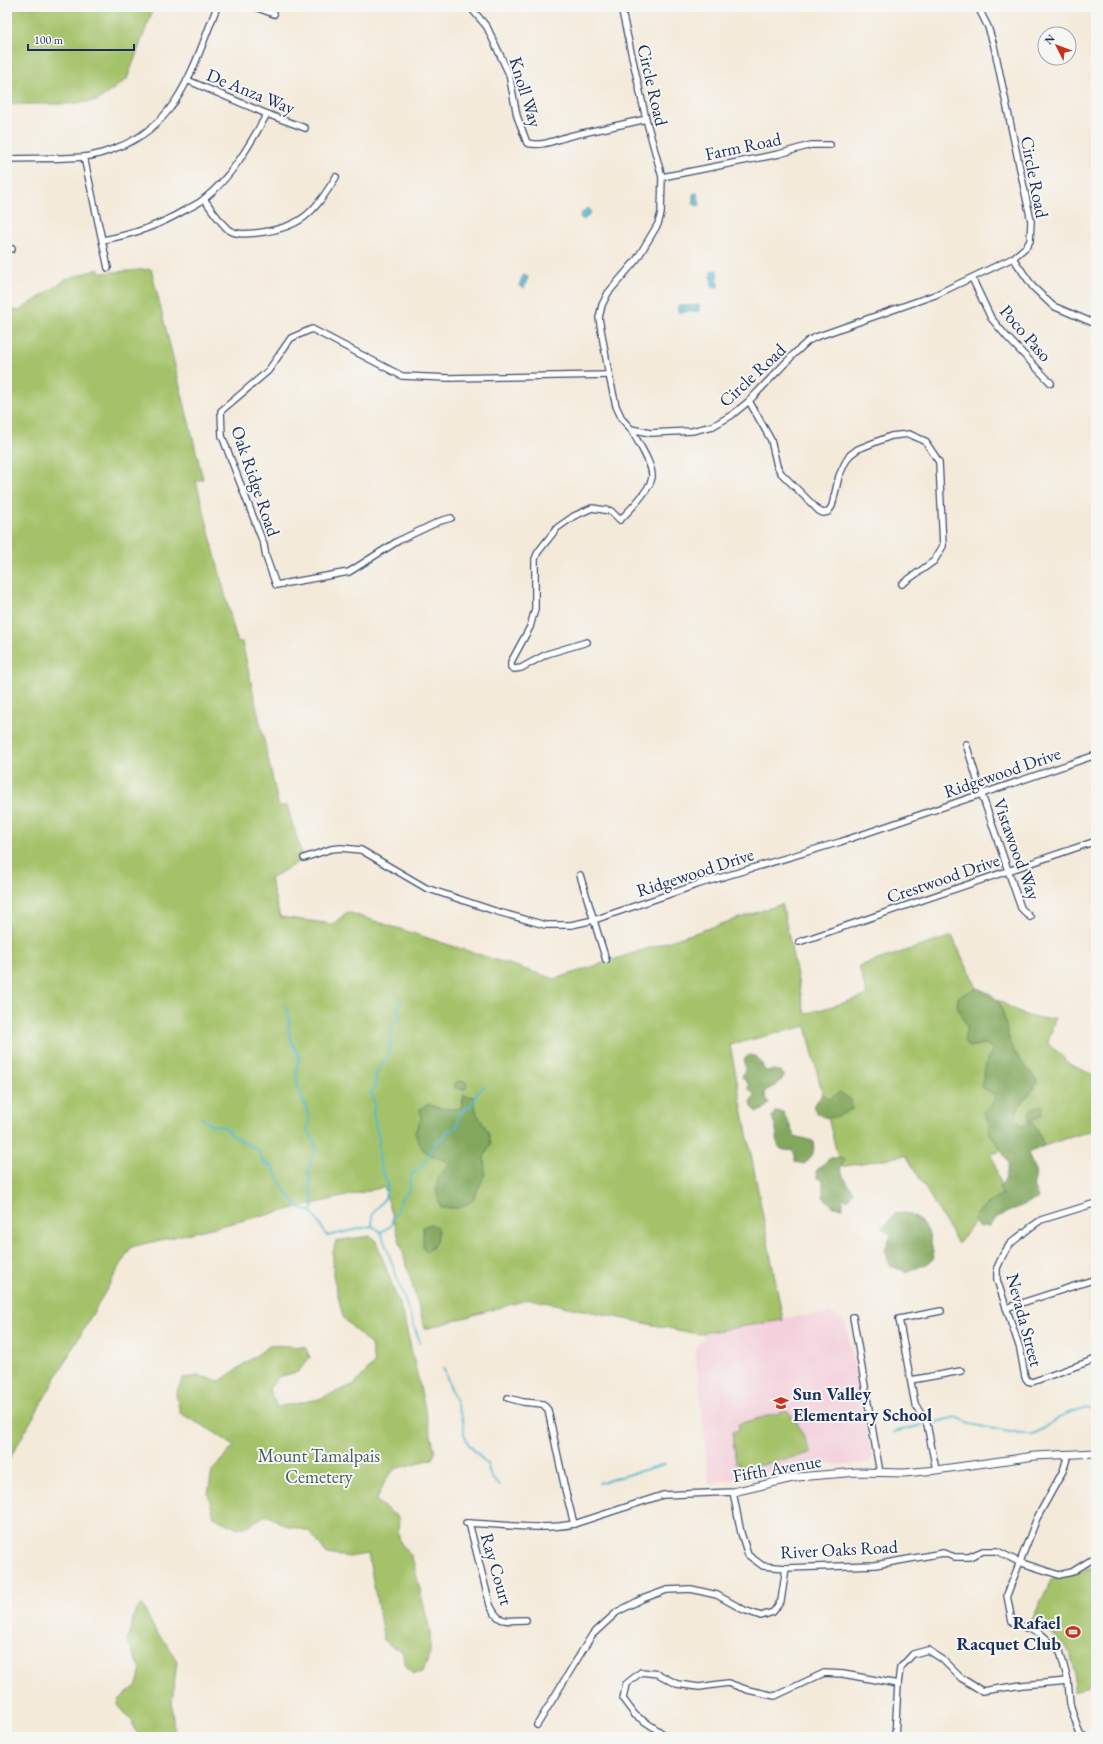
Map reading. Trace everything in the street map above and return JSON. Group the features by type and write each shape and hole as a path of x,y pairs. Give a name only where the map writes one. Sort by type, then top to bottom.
{"street":[{"path":"7,158 84,157 129,144 146,134 161,121 176,102 187,80 217,7"},
{"path":"255,7 274,14"},
{"name":"Knoll Way","path":"470,7 488,27 509,74 517,116 527,143 536,145 546,144 568,137 646,119"},
{"name":"Circle Road","path":"621,7 646,119 662,177 661,213 658,224 637,260 617,282 602,305 599,318 616,406 622,419 631,429 650,433 671,433 713,426 732,415 749,401 808,341 906,306 972,278 1013,258 1026,247 1030,241 1031,221 994,46 988,27 978,7"},
{"name":"De Anza Way","path":"187,80 267,114 305,128"},
{"path":"103,240 134,234 162,223 204,199 245,153 267,114"},
{"name":"Farm Road","path":"662,177 779,154 812,145 830,145"},
{"path":"84,157 108,268"},
{"path":"204,199 229,230 242,234 273,231 292,226 309,214 324,197 336,177"},
{"path":"1013,258 1033,287 1053,306 1096,324"},
{"name":"Poco Paso","path":"972,278 991,318 1051,383"},
{"name":"Oak Ridge Road","path":"451,518 440,521 398,541 349,572 276,585 266,557 264,546 222,436 221,411 268,371 291,338 312,329 402,376 449,378 609,375"},
{"path":"749,401 768,435 777,466 781,473 819,511 823,513 828,512 832,506 839,476 845,463 850,455 858,449 891,436 909,434 925,441 939,462 943,546 934,561 902,584"},
{"path":"587,642 547,654 521,668 514,669 511,667 511,662 530,627 534,610 535,559 538,552 557,528 574,516 592,508 611,511 620,520 651,484 652,476 650,466 631,429"},
{"name":"Vistawood Way","path":"966,744 1021,908 1030,917"},
{"name":"Ridgewood Drive","path":"304,858 331,849 342,848 361,850 426,888 495,912 545,925 571,925 594,920 699,884 840,842 1096,755"},
{"name":"Crestwood Drive","path":"799,942 1096,841"},
{"path":"580,875 606,960"},
{"name":"Nevada Street","path":"1096,1202 1041,1220 1021,1233 1010,1244 1003,1255 996,1274 1020,1349 1025,1377 1028,1381 1032,1382 1096,1359"},
{"path":"1006,1308 1096,1279"},
{"path":"936,1470 928,1429 915,1404 899,1319 941,1311"},
{"path":"853,1317 880,1472"},
{"path":"911,1380 961,1371"},
{"path":"508,1398 523,1402 543,1404 548,1410 574,1524"},
{"name":"Fifth Avenue","path":"468,1523 515,1528 562,1527 663,1495 733,1492 797,1477 858,1472 936,1470 1035,1456 1096,1453"},
{"path":"1068,1455 1063,1471 1037,1518 1007,1595 1012,1622 1041,1634 1060,1651 1068,1681 1070,1704 1080,1734 1084,1737"},
{"name":"River Oaks Road","path":"733,1492 741,1533 748,1555 763,1566 786,1568 875,1564 943,1553 955,1557 969,1557 983,1550 997,1551 1019,1562 1059,1575 1072,1572 1096,1557"},
{"name":"Ray Court","path":"468,1523 494,1615 502,1619 526,1620"},
{"path":"537,1725 592,1635 617,1612 642,1599 667,1590 691,1589 717,1595 744,1610 761,1616 773,1612 781,1601 786,1568"},
{"path":"895,1737 900,1668 913,1654 928,1650 942,1659 961,1678 982,1691 1022,1685 1068,1681"},
{"path":"668,1737 635,1715 623,1699 626,1684 641,1672 658,1674 677,1684 699,1687 728,1683 748,1690 775,1696 824,1674 843,1674 898,1684"}],"shaded area":[{"name":"Sun Valley Elementary School","path":"828,1313 835,1315 846,1325 872,1457 871,1461 867,1463 793,1467 709,1484 695,1349 705,1334 740,1326 741,1323"}],"green space":[{"path":"7,7 154,7 127,79 97,101 64,104 7,104"},
{"path":"98,269 101,273 151,269 203,479 196,481 237,641 242,642 279,807 287,805 303,859 270,879 280,917 333,924 347,912 555,979 782,904 805,1014 867,996 859,966 952,936 977,988 1022,1014 1040,1019 1055,1018 1048,1043 1071,1065 1094,1075 1096,1080 1096,1129 1044,1146 1041,1138 992,1154 1004,1199 992,1201 958,1244 906,1155 840,1167 806,1026 730,1045 783,1320 697,1334 530,1299 425,1329 384,1187 131,1247 7,1463 7,309 19,311 67,279"},
{"path":"977,988 993,996 997,1001 1003,1013 1011,1045 1038,1083 1018,1108 1015,1119 1022,1126 1033,1122 1044,1146 1028,1153 1036,1175 1034,1189 1039,1198 999,1216 989,1226 978,1227 973,1219 986,1204 1002,1195 999,1186 1005,1180 1009,1163 988,1130 990,1127 984,1111 992,1104 995,1097 981,1087 987,1060 993,1049 985,1044 969,1047 964,1041 967,1026 957,1006 958,997"},
{"path":"750,1055 756,1056 761,1062 765,1071 781,1071 784,1077 776,1086 766,1090 765,1095 769,1104 763,1110 756,1112 752,1106 751,1100 755,1096 748,1088 749,1085 742,1077 746,1067 744,1064 745,1058"},
{"path":"459,1081 466,1082 467,1086 464,1090 454,1087 454,1084"},
{"path":"840,1092 851,1100 852,1109 841,1115 830,1118 816,1112 813,1106 823,1094 830,1099"},
{"path":"464,1095 473,1097 477,1114 488,1131 491,1144 484,1157 485,1174 473,1200 461,1208 441,1208 436,1184 450,1163 430,1155 424,1150 419,1143 415,1132 421,1119 420,1109 429,1104 444,1109 461,1108"},
{"path":"1038,1106 1043,1106 1042,1115 1029,1121 1027,1120 1030,1116 1029,1111"},
{"path":"776,1111 783,1112 795,1136 813,1141 813,1154 804,1164 795,1162 795,1155 792,1150 782,1149 778,1145 772,1117"},
{"path":"841,1157 845,1161 840,1167 843,1176 853,1191 848,1200 843,1197 843,1208 834,1207 823,1197 823,1180 817,1178 816,1171 830,1158"},
{"path":"905,1212 913,1216 924,1225 929,1235 934,1258 927,1264 906,1272 890,1266 885,1249 891,1235 882,1228 896,1213"},
{"path":"431,1224 437,1227 438,1235 432,1248 426,1252 423,1248 423,1227"},
{"name":"Mount Tamalpais Cemetery","path":"370,1236 376,1241 404,1318 435,1452 432,1459 395,1469 386,1479 376,1501 399,1518 398,1531 400,1542 412,1557 430,1631 430,1652 423,1672 413,1674 406,1666 402,1651 391,1646 384,1640 368,1554 349,1557 327,1554 309,1531 285,1525 266,1515 245,1527 240,1528 214,1517 208,1494 212,1471 234,1446 214,1432 180,1413 176,1394 183,1378 199,1376 220,1381 271,1345 305,1347 310,1357 298,1372 278,1377 269,1389 277,1407 319,1399 355,1384 374,1363 371,1345 343,1317 333,1275 333,1253 336,1241"},
{"path":"786,1411 792,1415 791,1417 797,1422 811,1453 740,1470 739,1463 736,1463 732,1432 739,1430 738,1424"},
{"name":"Rafael Racquet Club","path":"1096,1567 1096,1678 1087,1686 1074,1692 1075,1670 1072,1659 1064,1645 1045,1629 1031,1622 1051,1580"},
{"path":"142,1604 156,1632 168,1646 177,1661 172,1702 174,1737 139,1737 131,1720 118,1705 119,1700 137,1685 141,1669 127,1641 135,1612"}],"water":[{"path":"697,193 700,205 696,206 693,203 693,194"},
{"path":"588,208 591,212 584,220 580,217 581,214"},
{"path":"717,270 718,287 712,287 711,271"},
{"path":"523,275 528,277 524,288 519,286"},
{"path":"699,305 699,311 678,312 678,306"}],"waterway":[{"path":"372,1226 372,1215 385,1198 388,1183 381,1169 378,1146 379,1141 373,1112 375,1105 371,1092 375,1087 376,1073 389,1054 393,1024 400,1016 397,1009 401,1000"},
{"path":"286,1006 290,1019 288,1027 292,1043 299,1056 296,1072 299,1092 306,1107 310,1124 307,1130 314,1140 316,1147 309,1171 311,1198 314,1203 312,1212"},
{"path":"381,1232 392,1225 392,1220 402,1198 409,1189 412,1174 422,1166 436,1142 443,1138 447,1131 451,1131 457,1127 458,1119 462,1111 471,1106 477,1093 485,1086"},
{"path":"201,1117 212,1125 225,1127 231,1135 258,1150 263,1162 273,1167 285,1191 298,1207 312,1212 327,1236 372,1226 381,1232 420,1343"},
{"path":"443,1367 464,1424 464,1434 469,1445 487,1464 491,1477 499,1485"},
{"path":"933,1423 956,1417 975,1425 1019,1434 1033,1434 1065,1414 1081,1409 1096,1408"},
{"path":"894,1432 922,1425"},
{"path":"599,1483 665,1464"}],"place":[{"name":"Sun Valley Elementary School","path":"781,1403"},
{"name":"Rafael Racquet Club","path":"1073,1632"}]}
